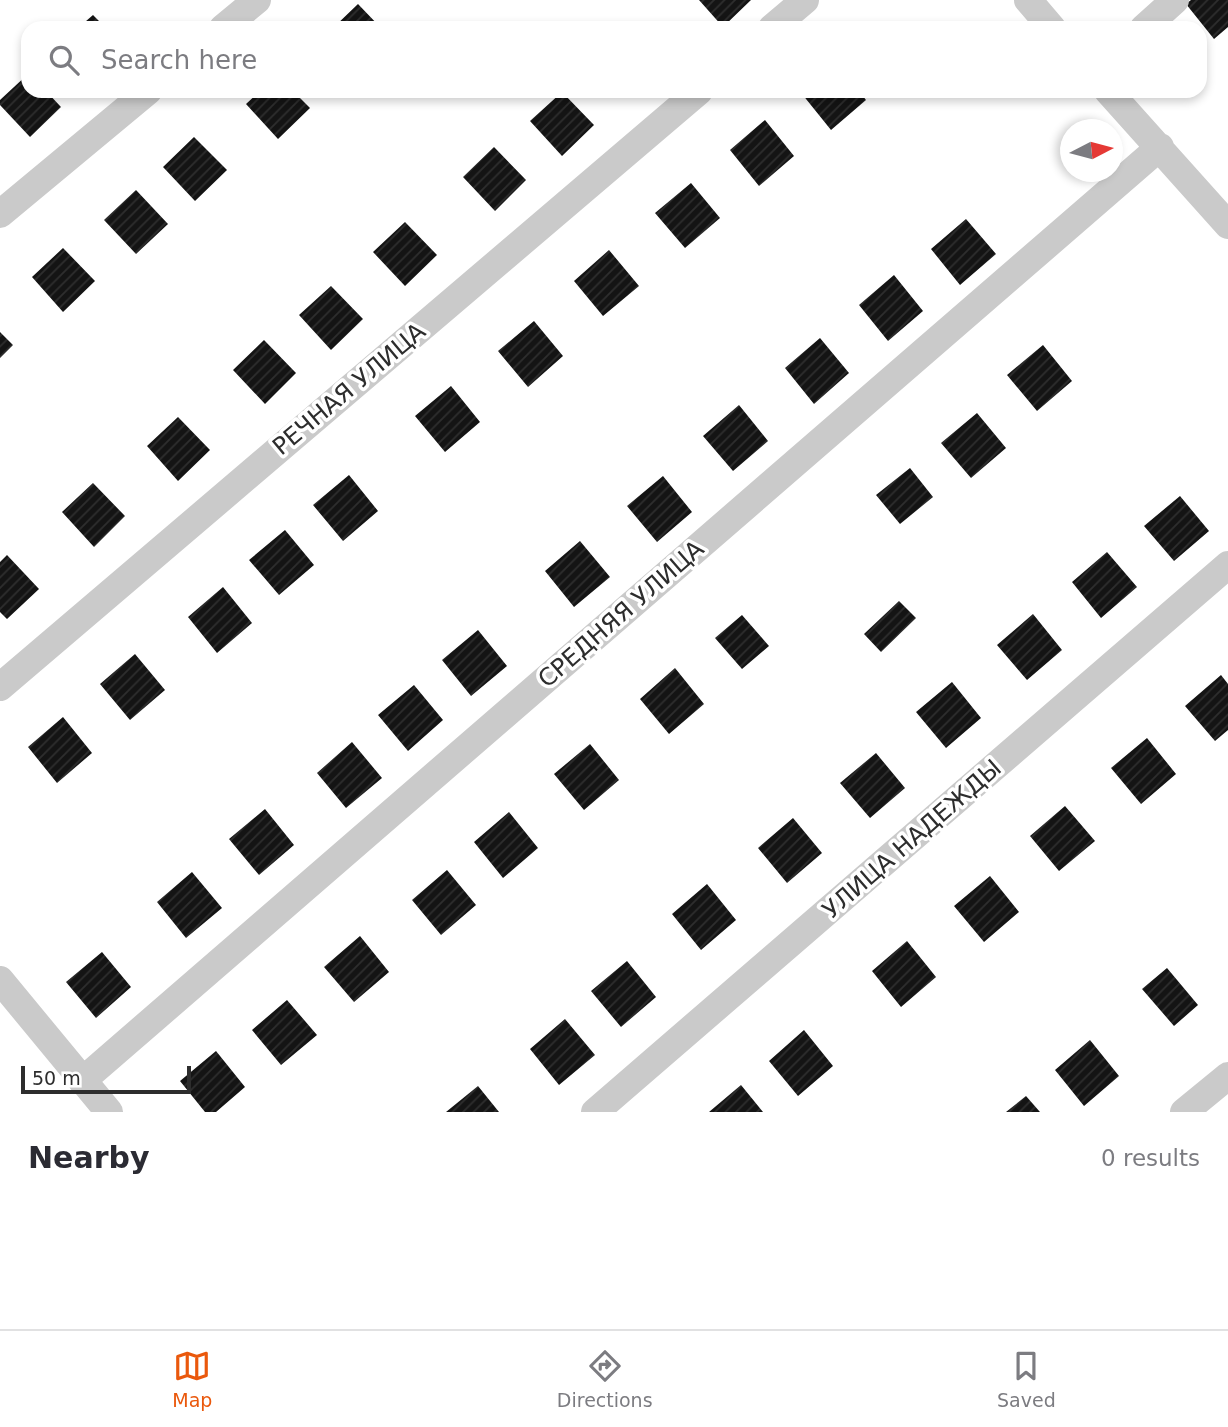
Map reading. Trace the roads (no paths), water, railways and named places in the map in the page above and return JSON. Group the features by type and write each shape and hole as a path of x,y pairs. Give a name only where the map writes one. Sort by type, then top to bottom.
{"street":[{"path":"232,21 257,0"},
{"path":"780,21 805,0"},
{"path":"1028,0 1046,21"},
{"path":"1152,21 1175,0"},
{"path":"0,214 140,98"},
{"name":"РЕЧНАЯ УЛИЦА","path":"0,687 691,98"},
{"path":"1114,98 1228,225"},
{"name":"СРЕДНЯЯ УЛИЦА","path":"82,1081 1160,147"},
{"name":"УЛИЦА НАДЕЖДЫ","path":"595,1112 1228,565"},
{"path":"0,980 108,1112"},
{"path":"1184,1112 1228,1076"}]}
